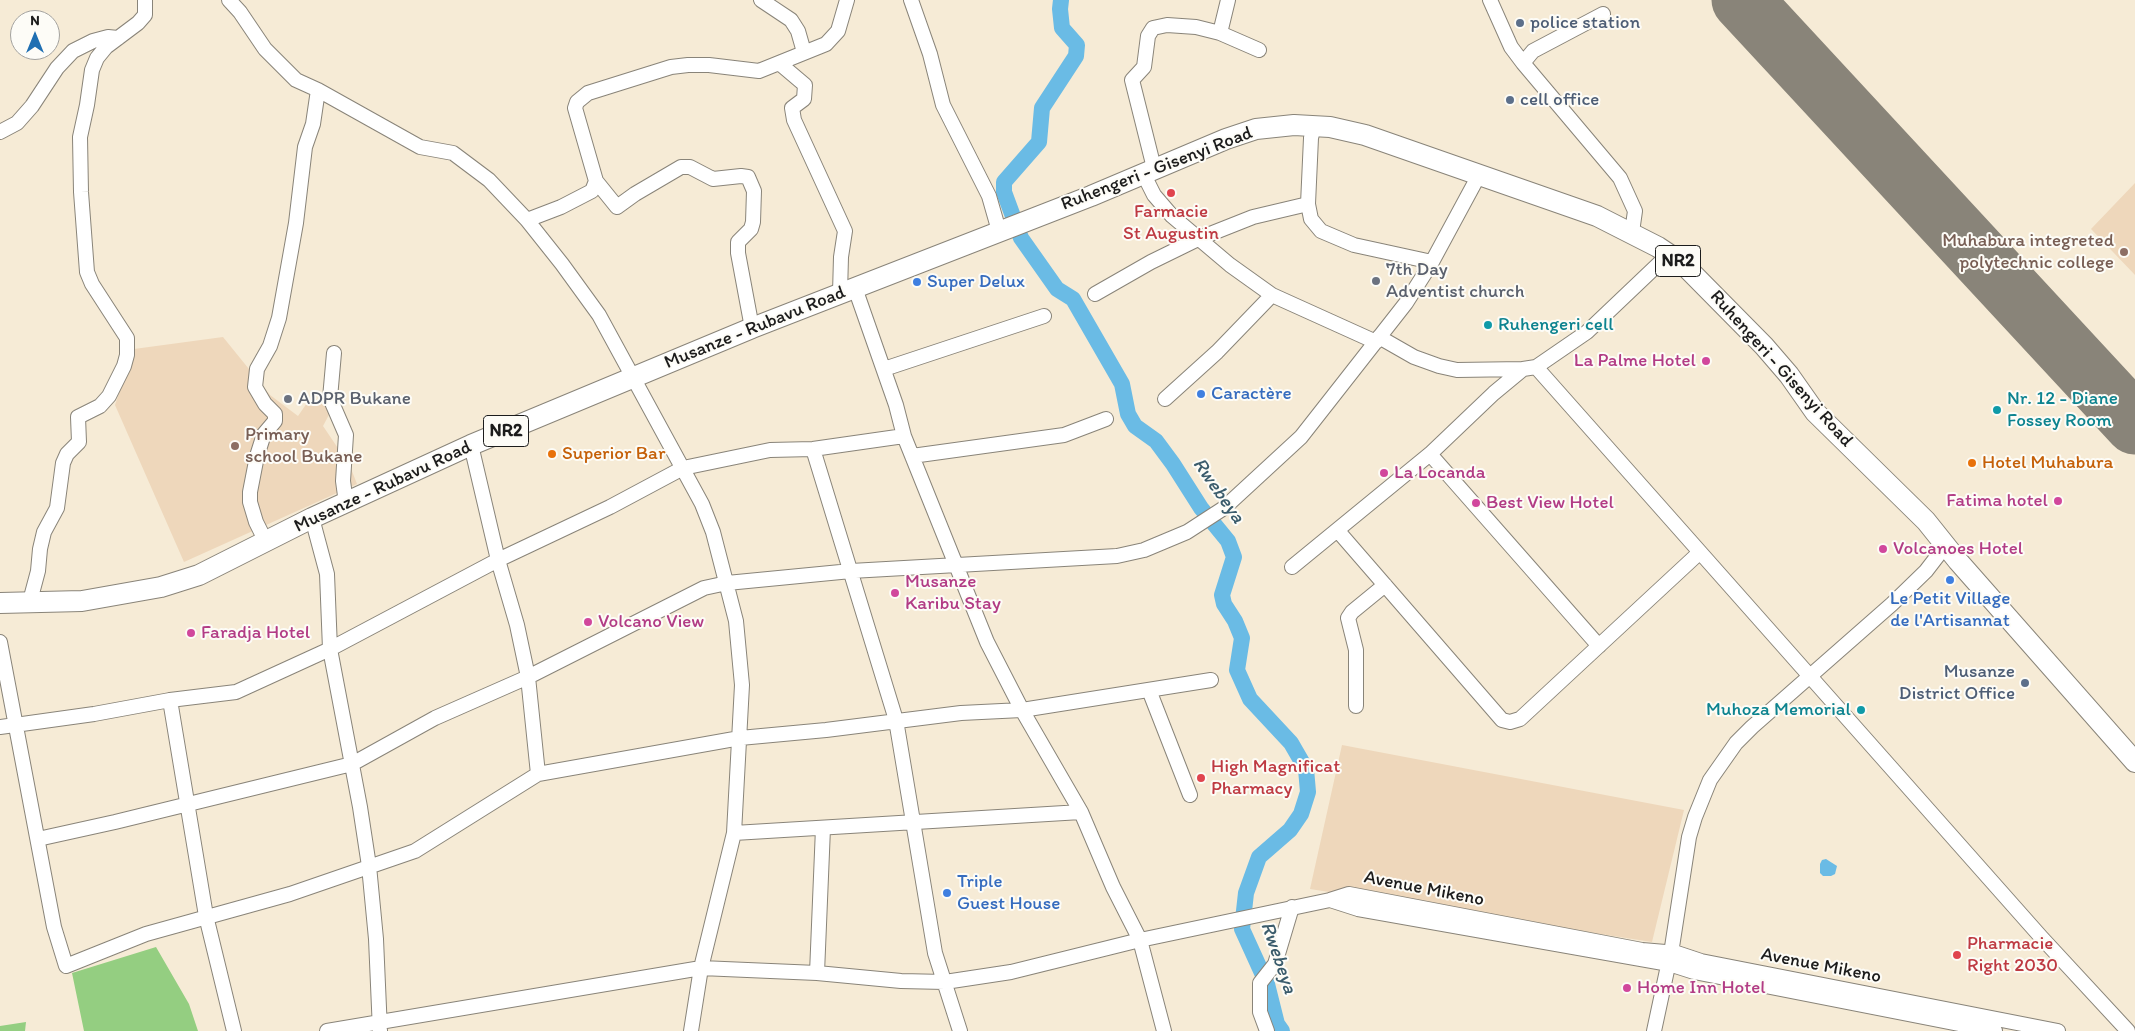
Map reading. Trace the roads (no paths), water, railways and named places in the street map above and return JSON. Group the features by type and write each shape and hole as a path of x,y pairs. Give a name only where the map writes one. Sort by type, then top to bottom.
{"highway":[{"name":"Ruhengeri - Gisenyi Road","path":"1003,230 1226,139 1256,130 1294,125 1330,127 1365,134 1597,216 1632,232 1669,254 1694,274 1764,346 1789,375 1815,412 1904,499 2135,762"},
{"name":"Musanze - Rubavu Road","path":"0,603 82,601 161,587 199,575 312,518 471,445 752,328 1003,230"}],"street":[{"path":"30,601 38,571 44,532 58,508 64,463 67,454 78,442 78,418 100,406 109,396 124,366 127,355 127,338 92,284 87,272 81,192 80,137 87,105 90,77 98,58 106,47 138,23 145,15 145,0"},
{"path":"230,0 265,49 296,80 318,90 420,147 453,153 489,180 527,220 562,264 598,315 702,504 727,583 736,621 742,685 734,833 701,968 691,1031"},
{"path":"761,0 791,20 798,31 804,52"},
{"path":"752,328 738,253 738,242 751,229 753,222 754,191 748,177 713,179 690,167 681,167 617,207 596,181 575,108 577,102 588,93 671,67 709,65 760,71 826,44 838,31 845,13 846,0"},
{"path":"912,0 930,54 943,105 989,196 1003,230"},
{"path":"1220,33 1228,0"},
{"path":"1490,0 1508,40 1523,63 1620,178 1635,211 1632,232"},
{"path":"1523,63 1533,51 1603,14"},
{"path":"1259,50 1220,33 1196,27 1167,25 1153,28 1148,36 1144,67 1132,80 1154,195 1172,216 1230,265 1272,295 1414,356 1438,366 1457,370 1529,368 1699,553 2040,937 2128,1031"},
{"path":"0,132 17,123 32,106 57,68 73,51 93,41 108,37 118,38"},
{"path":"779,63 805,85 804,99 792,108 794,120 845,231 842,257 847,290 884,369 904,436 955,566 987,642 1022,710 1081,812 1112,887 1140,940 1164,1031"},
{"path":"266,542 256,522 250,502 250,492 257,456 264,434 275,421 275,414 255,388 257,369 270,346 279,318 296,223 305,147 313,124 318,90"},
{"path":"1314,126 1311,138 1308,204 1311,218 1321,231 1354,245 1432,262"},
{"path":"38,838 115,822 352,764 435,718 528,677 704,588 727,583 851,571 1117,556 1144,550 1187,532 1224,508 1301,437 1406,302 1432,262 1478,175"},
{"path":"527,220 561,207 592,191 596,181"},
{"path":"1095,294 1151,262 1200,238 1253,217 1308,204"},
{"path":"1292,567 1430,454 1494,392 1587,332 1669,254"},
{"path":"1165,399 1217,352 1272,295"},
{"path":"884,369 1044,316"},
{"path":"334,353 330,398 346,435 343,481 346,503"},
{"path":"912,456 1064,435 1106,419"},
{"path":"0,727 94,714 170,700 236,692 330,649 498,560 610,507 683,468 770,450 813,449 904,436"},
{"path":"471,445 498,560 517,625 528,677 538,774"},
{"path":"813,449 896,720 933,945 960,1031"},
{"path":"1430,454 1599,646"},
{"path":"312,518 328,574 330,649 352,764 368,866 376,939 380,1027"},
{"path":"1338,531 1502,720 1510,722 1520,719 1699,553"},
{"path":"1654,1031 1670,958 1689,837 1710,780 1730,751 1752,727 1926,572 1946,545"},
{"path":"1356,706 1356,650 1348,618 1352,612 1385,585"},
{"path":"0,642 54,927 66,966 146,934 290,894 415,851 538,774 740,738 826,730 961,712 1022,710 1211,680"},
{"path":"1149,690 1190,795"},
{"path":"170,700 206,916 234,1031"},
{"path":"734,833 914,824 1081,812"},
{"path":"817,973 823,828"},
{"name":"Avenue Mikeno","path":"327,1031 380,1027 483,1004 701,968 817,973 901,981 945,982 1012,972 1140,940 1330,900 1349,894 1642,950 1670,958 1720,965 2058,1031"},
{"path":"1267,1031 1260,1012 1260,983 1275,964 1292,907"},
{"name":"Avenue Mikeno","path":"1670,958 1694,972 1995,1031"}],"water":[{"path":"1826,859 1837,866 1835,874 1831,876 1823,876 1820,873 1820,864 1822,860"}],"waterway":[{"name":"Rwebeya","path":"1061,0 1062,28 1077,45 1076,56 1042,108 1039,142 1004,182 1004,192 1021,238 1057,289 1073,299 1122,384 1128,414 1135,426 1156,441 1201,508 1228,541 1234,557 1222,595 1224,604 1235,621 1242,638 1237,670 1250,699 1291,743 1306,769 1308,792 1301,814 1290,830 1259,857 1246,893 1242,929 1267,984 1277,1024 1282,1031"}],"place":[{"name":"police station","path":"1520,23"},
{"name":"cell office","path":"1510,100"},
{"name":"Farmacie St Augustin","path":"1171,193"},
{"name":"Muhabura integreted polytechnic college","path":"2124,252"},
{"name":"7th Day Adventist church","path":"1376,281"},
{"name":"Super Delux","path":"917,282"},
{"name":"Ruhengeri cell","path":"1488,325"},
{"name":"La Palme Hotel","path":"1706,361"},
{"name":"Caractère","path":"1201,394"},
{"name":"ADPR Bukane","path":"288,399"},
{"name":"Nr. 12 - Diane Fossey Room","path":"1997,410"},
{"name":"Primary school Bukane","path":"235,446"},
{"name":"Superior Bar","path":"552,454"},
{"name":"Hotel Muhabura","path":"1972,463"},
{"name":"La Locanda","path":"1384,473"},
{"name":"Fatima hotel","path":"2058,501"},
{"name":"Best View Hotel","path":"1476,503"},
{"name":"Volcanoes Hotel","path":"1883,549"},
{"name":"Le Petit Village de l'Artisannat","path":"1950,580"},
{"name":"Musanze Karibu Stay","path":"895,593"},
{"name":"Volcano View","path":"588,622"},
{"name":"Faradja Hotel","path":"191,633"},
{"name":"Musanze District Office","path":"2025,683"},
{"name":"Muhoza Memorial","path":"1861,710"},
{"name":"High Magnificat Pharmacy","path":"1201,778"},
{"name":"Triple Guest House","path":"947,893"},
{"name":"Pharmacie Right 2030","path":"1957,955"},
{"name":"Home Inn Hotel","path":"1627,988"}]}
